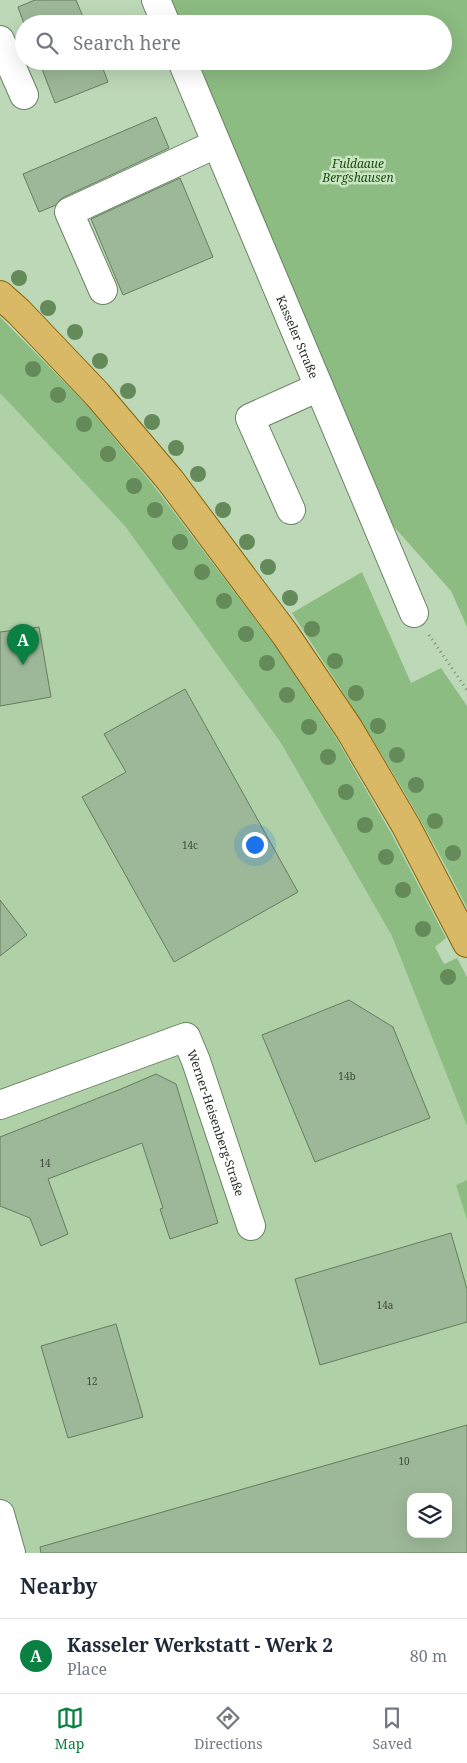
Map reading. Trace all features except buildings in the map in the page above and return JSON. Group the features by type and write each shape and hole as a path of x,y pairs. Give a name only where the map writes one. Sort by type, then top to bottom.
{"main road":[{"path":"0,296 19,312 97,394 170,480 285,634 349,729 406,826 467,943"}],"street":[{"path":"156,0 162,15"},
{"path":"0,40 24,95"},
{"name":"Kasseler Straße","path":"186,70 414,613"},
{"path":"103,290 69,212 216,144"},
{"path":"290,510 250,418 319,387"},
{"name":"Werner-Heisenberg-Straße","path":"0,1105 186,1037 196,1061 251,1226"},
{"path":"0,1514 11,1553"}],"path":[{"path":"414,613 467,690"}],"shaded area":[{"path":"0,393 125,526 281,743 392,936 467,1126 467,1180 456,1185 467,1220 467,1553 0,1553"}],"green space":[{"name":"Fuldaaue Bergshausen","path":"168,0 467,0 467,627 451,591 388,520 198,70 452,70 452,15 174,15"},
{"path":"0,317 85,403 157,490 273,643 336,738 392,835 446,938 435,947 444,964 457,958 467,977 467,1126 392,936 281,743 125,526 0,393"},
{"path":"362,572 411,683 441,668 467,706 467,908 406,795 292,613"},
{"path":"467,1180 467,1220 456,1185"}],"place":[{"name":"Kasseler Werkstatt - Werk 2","path":"23,665"}]}
